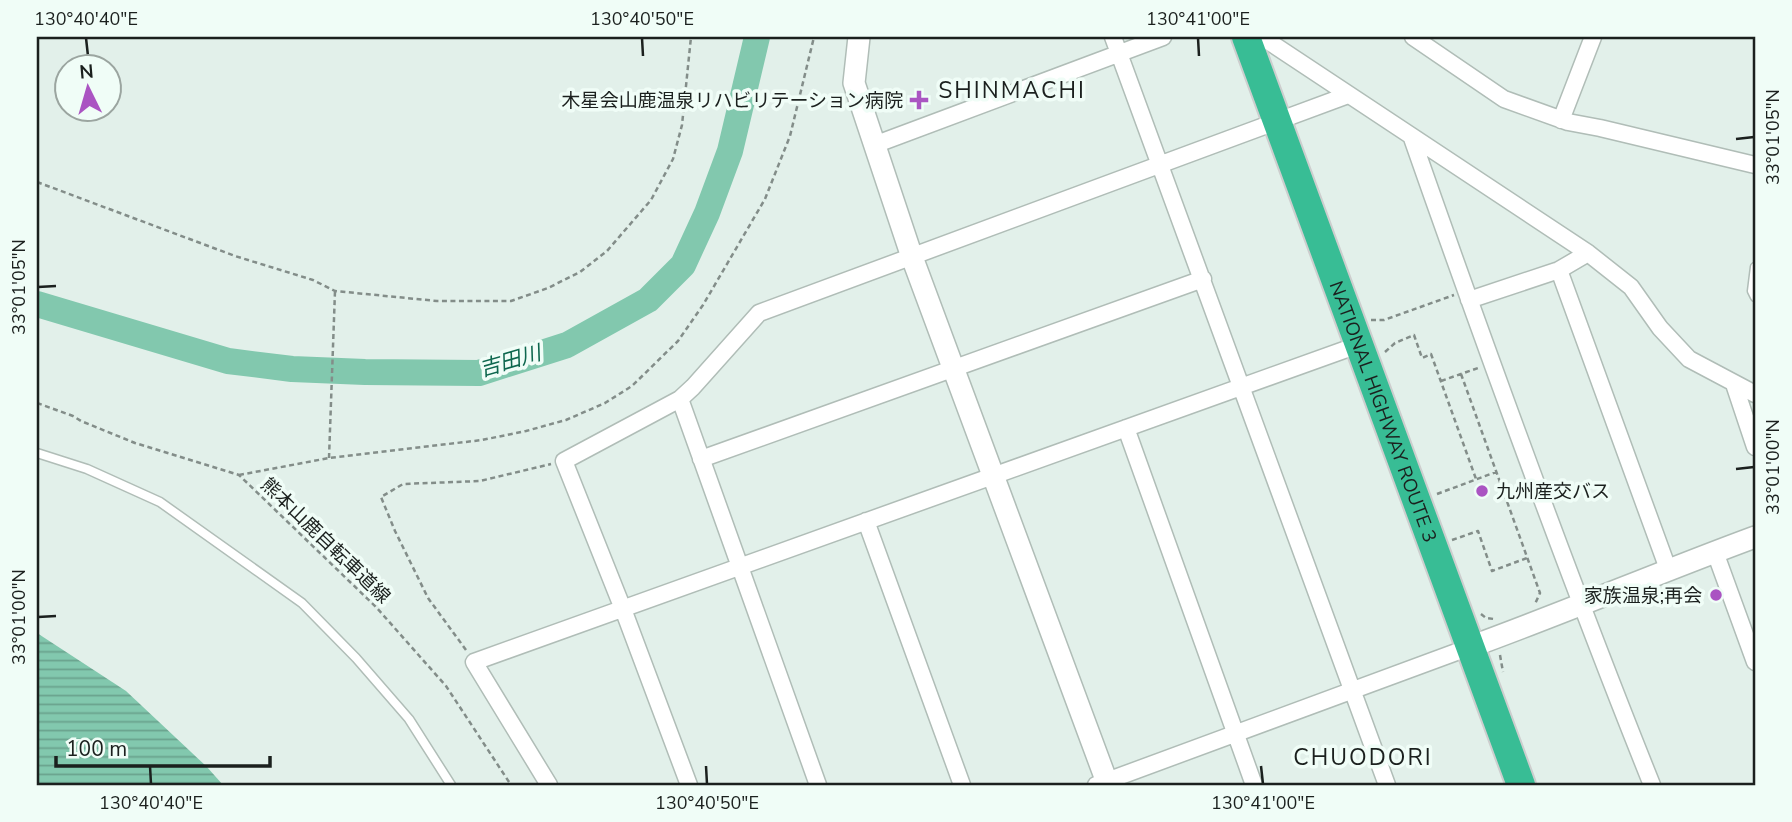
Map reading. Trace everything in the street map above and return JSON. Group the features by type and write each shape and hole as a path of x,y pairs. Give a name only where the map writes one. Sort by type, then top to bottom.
{"highway":[{"name":"NATIONAL HIGHWAY ROUTE 3","path":"1246,37 1276,122 1368,340 1470,647 1521,785"}],"street":[{"path":"859,37 854,83 874,145 912,257 1104,784 1353,692 1755,537"},
{"path":"1113,37 1387,785"},
{"path":"874,145 1163,37"},
{"path":"1262,37 1588,253 1631,287 1660,328 1689,359 1755,394"},
{"path":"1413,37 1504,99 1561,120 1755,165"},
{"path":"1561,120 1593,37"},
{"path":"689,785 564,461 680,399 759,313 1348,95"},
{"path":"1412,138 1462,297 1490,363 1580,605 1652,785"},
{"path":"1462,297 1559,270 1588,253"},
{"path":"1559,270 1668,569"},
{"path":"701,459 1203,279"},
{"path":"549,785 474,662 1368,340"},
{"path":"1734,384 1755,447"},
{"path":"680,399 818,785"},
{"path":"1126,428 1254,785"},
{"path":"866,521 962,785"},
{"path":"1715,552 1755,662"}],"lane":[{"path":"1755,267 1752,291 1755,297"},
{"path":"37,453 87,469 160,502 302,603 356,658 409,719 452,785"}],"path":[{"path":"37,182 147,225 313,280 335,291 437,301 511,301 548,288 580,272 607,251 652,200 673,159 682,125 691,37"},
{"name":"熊本山鹿自転車道線","path":"239,475 329,458 526,431 566,420 605,403 632,386 685,332 765,199 790,136 814,37"},
{"path":"329,458 335,291"},
{"path":"1368,340 1384,320 1462,297"},
{"path":"1368,340 1395,343 1414,335 1422,358 1431,354 1476,479"},
{"path":"1441,381 1490,363"},
{"path":"1461,374 1540,593 1534,606"},
{"path":"37,403 135,443 239,475"},
{"path":"474,662 428,598 395,531 382,497 403,484 480,481 564,461"},
{"path":"1446,490 1496,472"},
{"name":"熊本山鹿自転車道線","path":"239,475 376,607 446,686 510,785"},
{"path":"1445,542 1478,531 1492,571 1527,558"},
{"path":"1478,611 1486,618 1498,620"}],"shaded area":[{"path":"37,633 126,691 223,785 37,785"}],"waterway":[{"name":"吉田川","path":"37,304 228,361 292,369 479,373 567,345 648,300 683,265 707,213 730,151 757,37"}],"place":[{"name":"木星会山鹿温泉リハビリテーション病院","path":"919,100"},
{"name":"九州産交バス","path":"1482,491"},
{"name":"家族温泉;再会","path":"1716,595"}],"district":[{"name":"SHINMACHI","path":"1012,90"},
{"name":"CHUODORI","path":"1363,757"}]}
